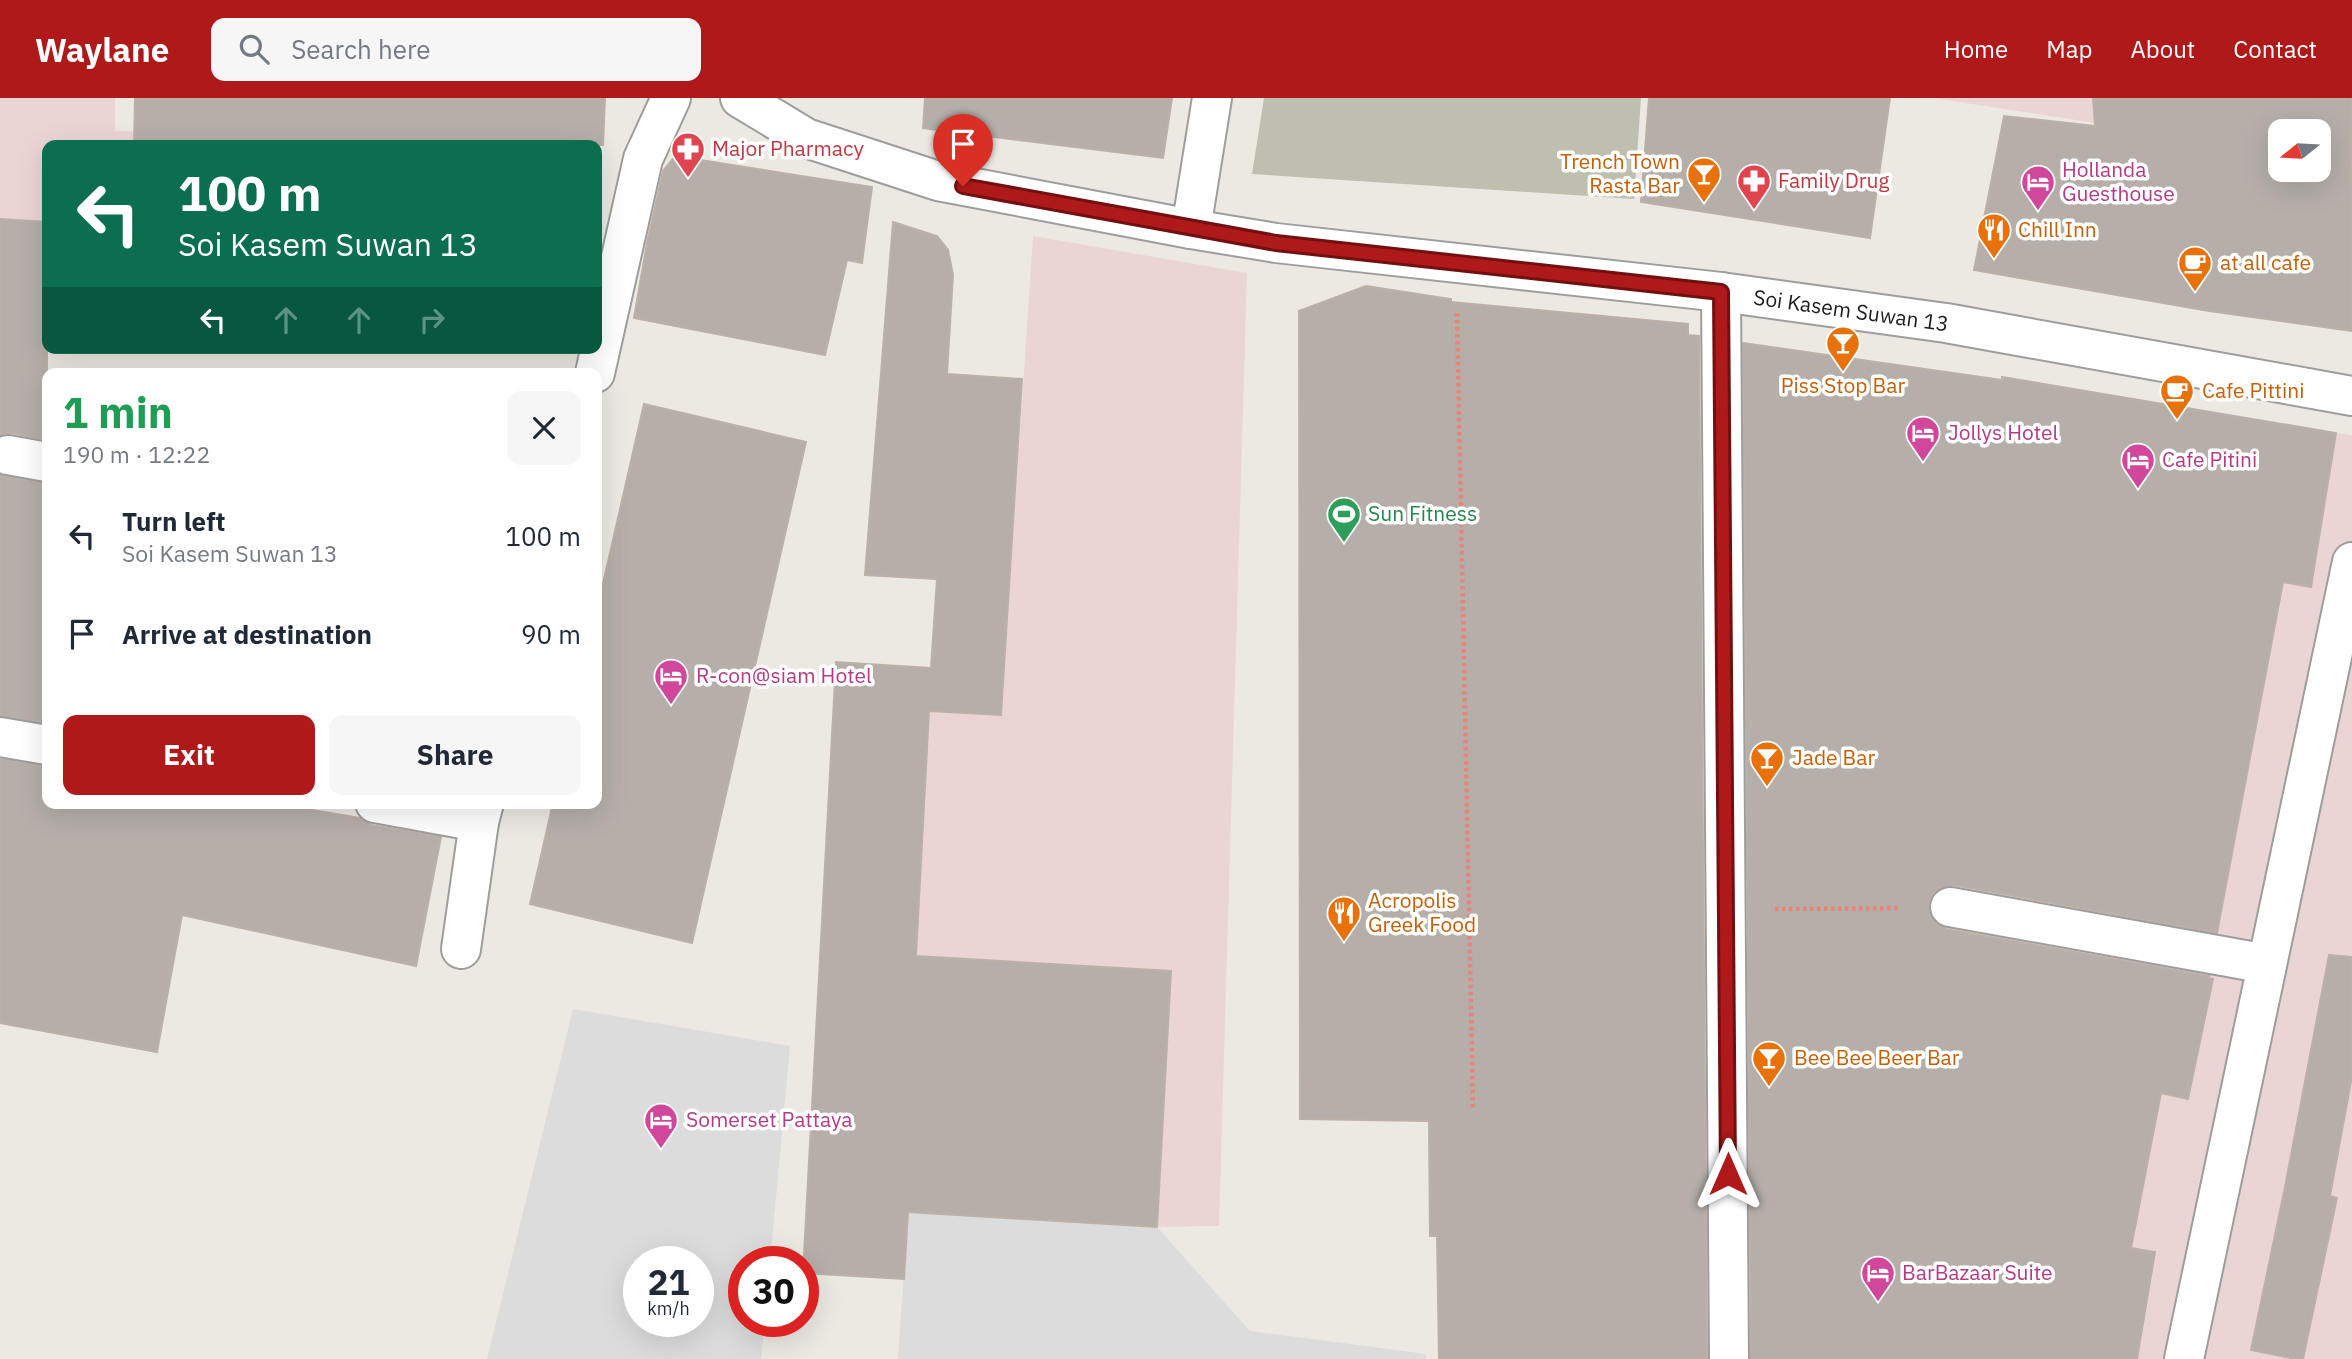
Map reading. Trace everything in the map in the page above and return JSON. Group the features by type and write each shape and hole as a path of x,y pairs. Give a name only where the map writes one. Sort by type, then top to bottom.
{"street":[{"path":"602,342 643,159 671,98"},
{"name":"Soi Kasem Suwan 13","path":"740,98 806,138 938,181 1191,229 1276,243 1721,292 1946,323 2352,396"},
{"path":"1191,229 1212,98"},
{"path":"1721,292 1729,1359"},
{"path":"8,455 42,461"},
{"path":"2183,1359 2352,562"},
{"path":"0,737 42,744"},
{"path":"446,809 481,812 461,949"},
{"path":"1950,907 2267,964"}],"path":[{"path":"1456,263 1474,1109"},
{"path":"1725,909 1950,907"}],"shaded area":[{"path":"0,98 115,98 115,131 219,133 218,140 42,140 42,318 0,311"},
{"path":"1264,98 1641,98 1634,199 1252,174"},
{"path":"1933,98 2217,98 2224,136 2095,123"},
{"path":"1033,236 1247,273 1219,1226 1157,1227 909,1212 904,1279 819,1274 819,1246 804,1246 833,707 1001,715"},
{"path":"2336,433 2352,435 2352,1359 2008,1359 1913,1185 1919,873"},
{"name":"Somerset Pattaya","path":"573,1009 790,1046 771,1246 728,1246 728,1337 763,1337 761,1359 487,1359"},
{"path":"908,1212 1157,1227 1250,1331 1426,1354 1426,1359 898,1359"}],"building":[{"path":"135,98 605,98 603,145 602,140 134,140"},
{"path":"925,98 1172,98 1163,158 923,128"},
{"path":"1649,98 1890,98 1870,238 1641,202"},
{"path":"2093,98 2352,98 2352,331 2209,311 1974,270 2004,116 2095,126"},
{"path":"675,156 872,187 862,263 847,260 825,355 634,318 663,171"},
{"path":"0,219 42,222 42,354 47,354 47,368 42,368 42,439 12,433 0,435"},
{"path":"893,222 937,236 948,250 953,275 947,374 1022,379 1001,715 929,711 916,956 1171,971 1157,1227 908,1212 904,1279 819,1274 819,1246 804,1246 836,662 931,668 937,579 865,575"},
{"path":"1366,286 1451,299 1451,302 1688,324 1688,335 1699,336 1707,1359 1439,1359 1437,1236 1430,1236 1429,1121 1300,1119 1299,311"},
{"path":"1743,343 2002,380 2002,377 2336,433 2311,587 2283,582 2217,933 1954,885 1942,887 1933,893 1929,902 1930,915 1936,924 1946,929 2209,976 2208,978 2213,979 2188,1099 2161,1093 2131,1248 2155,1252 2137,1359 1751,1359"},
{"name":"R-con@siam Hotel","path":"644,404 806,442 692,943 530,904 552,809 602,809 602,588"},
{"path":"0,475 42,482 42,722 0,716"},
{"path":"0,759 42,765 42,809 307,809 360,818 371,825 441,837 416,966 182,915 157,1052 0,1023"},
{"path":"2329,955 2352,957 2352,1076 2330,1196 2337,1198 2303,1359 2296,1359 2251,1350"}],"place":[{"name":"Major Pharmacy","path":"688,179"},
{"name":"Trench Town Rasta Bar","path":"1704,204"},
{"name":"Family Drug","path":"1754,211"},
{"name":"Hollanda Guesthouse","path":"2038,212"},
{"name":"Chill Inn","path":"1994,260"},
{"name":"at all cafe","path":"2195,293"},
{"name":"Piss Stop Bar","path":"1843,373"},
{"name":"Cafe Pittini","path":"2177,421"},
{"name":"Jollys Hotel","path":"1923,463"},
{"name":"Cafe Pitini","path":"2138,490"},
{"name":"Sun Fitness","path":"1344,544"},
{"name":"R-con@siam Hotel","path":"671,706"},
{"name":"Jade Bar","path":"1767,788"},
{"name":"Acropolis Greek Food","path":"1344,943"},
{"name":"Bee Bee Beer Bar","path":"1769,1088"},
{"name":"Somerset Pattaya","path":"661,1150"},
{"name":"BarBazaar Suite","path":"1878,1303"}],"route":[{"path":"963,186 1276,243 1721,292 1728,1174"}]}
